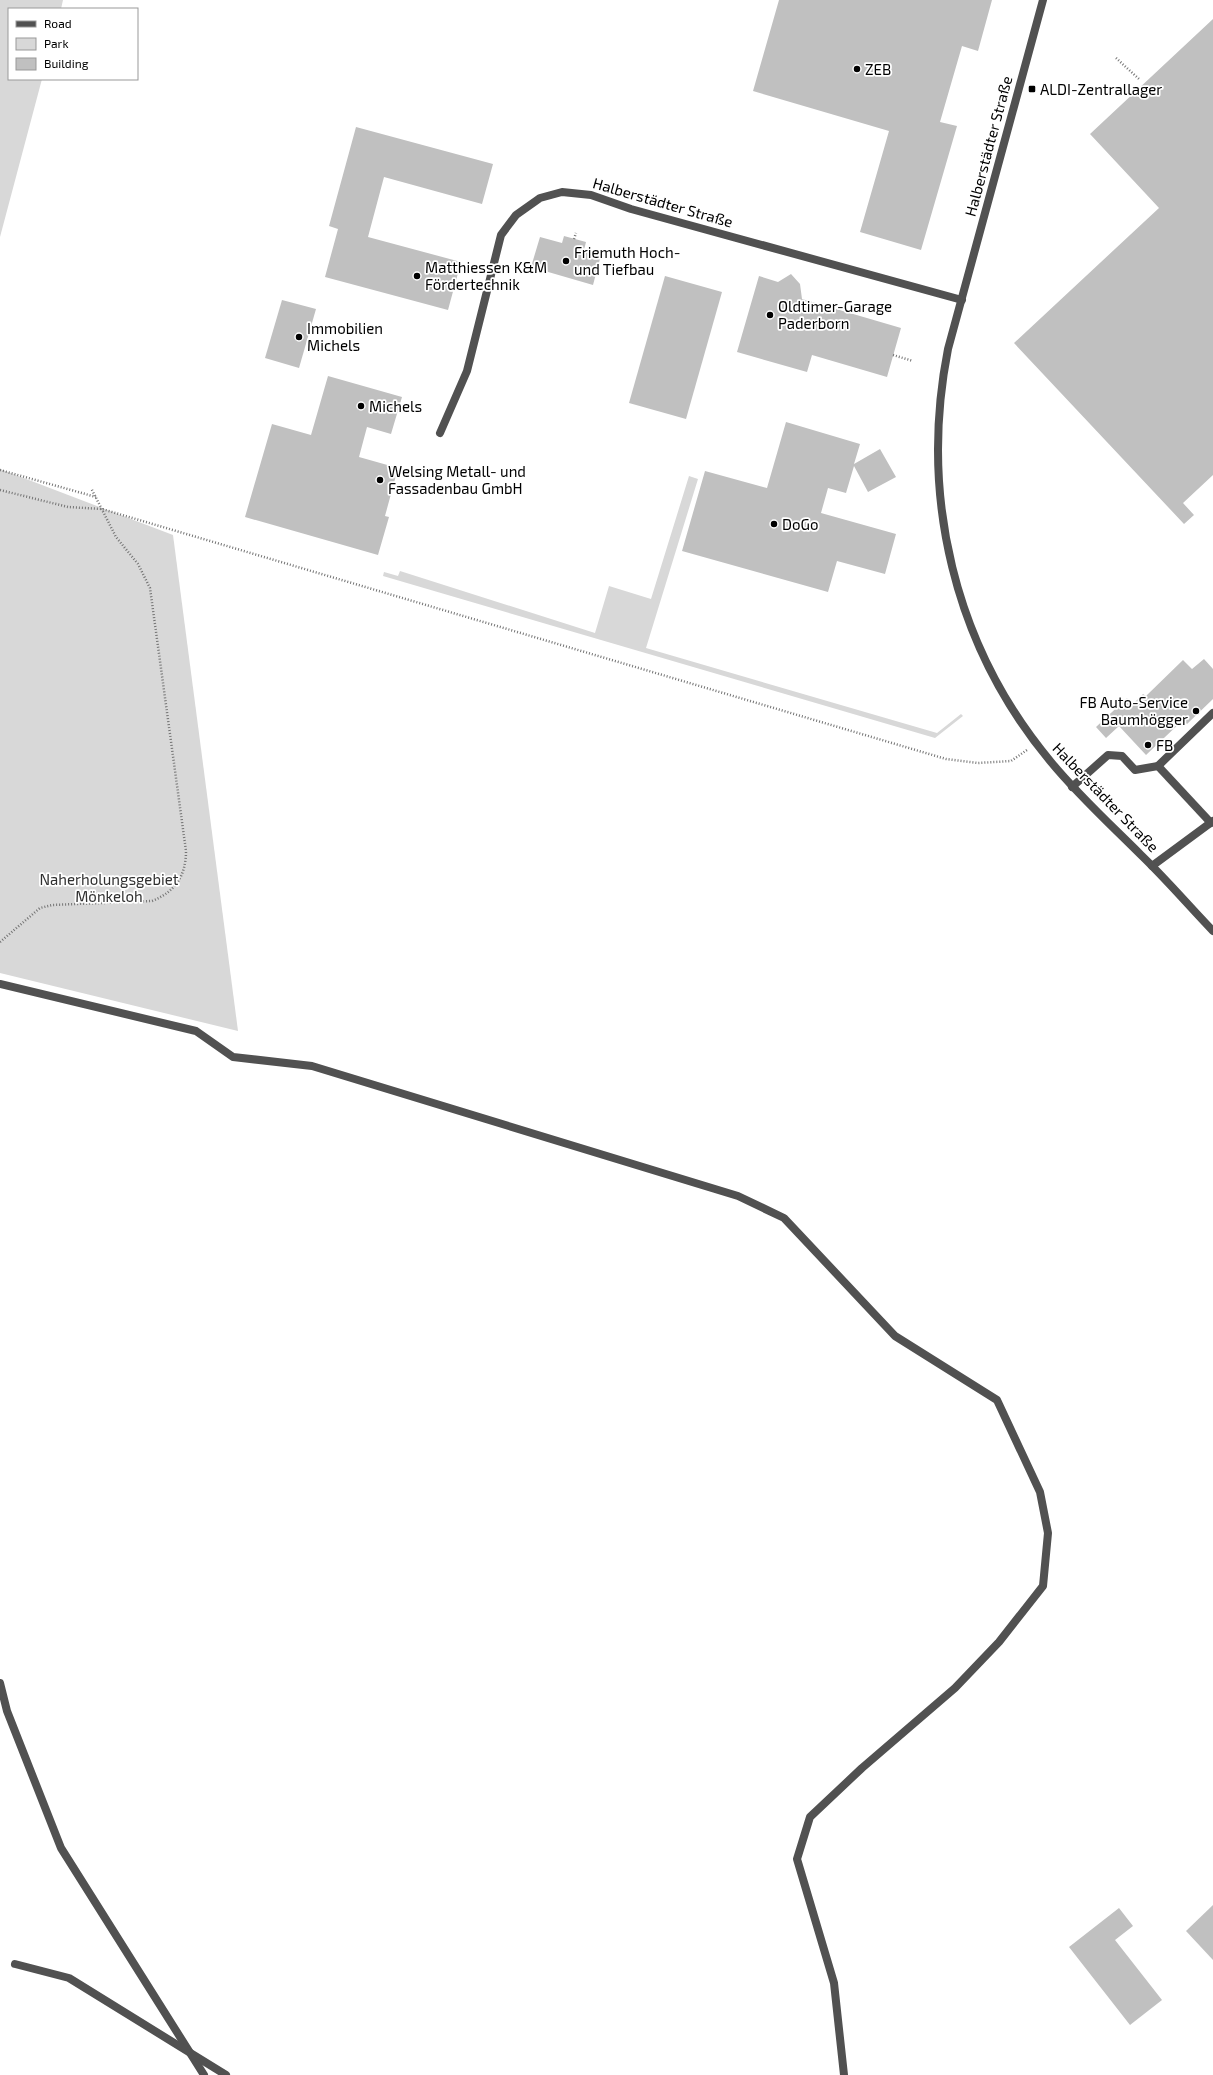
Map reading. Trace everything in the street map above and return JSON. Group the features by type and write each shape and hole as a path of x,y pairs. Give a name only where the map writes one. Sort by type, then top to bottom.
{"street":[{"name":"Halberstädter Straße","path":"1042,0 948,349 940,401 937,470 945,536 959,592 988,669 1003,695 1036,743 1072,787 1152,866 1213,931"},
{"name":"Halberstädter Straße","path":"440,433 467,371 501,235 516,215 540,198 562,192 591,195 631,210 962,300"},
{"path":"1072,787 1108,754 1122,756 1135,770 1158,766 1213,713"},
{"path":"1152,866 1212,822 1158,766"},
{"path":"0,984 196,1031 233,1057 312,1066 738,1196 784,1218 895,1336 997,1400 1040,1492 1048,1533 1043,1586 999,1642 955,1688 862,1768 810,1817 797,1859 834,1983 844,2075"},
{"path":"0,1683 8,1711 61,1848 204,2075"},
{"path":"15,1964 69,1978 226,2075"}],"path":[{"path":"1116,58 1139,79"},
{"path":"574,239 576,233"},
{"path":"893,355 913,361"},
{"path":"0,470 96,497"},
{"path":"0,942 40,908 52,905 152,901 164,897 177,884 186,864 186,851 150,588 143,572 116,537 91,488"},
{"path":"0,490 68,507 102,509 946,759 978,763 1011,762 1036,743"}],"green space":[{"path":"0,0 63,0 61,8 8,8 8,80 42,80 0,237"},
{"name":"Naherholungsgebiet Mönkeloh","path":"0,469 173,535 238,1031 0,973"},
{"path":"689,476 698,479 646,648 937,733 961,714 963,716 935,738 383,576 384,572 398,576 400,571 595,633 609,586 651,599"}],"building":[{"name":"ZEB","path":"779,0 992,0 978,51 962,46 940,122 957,126 921,250 860,232 889,131 753,91"},
{"path":"1213,19 1213,475 1183,503 1194,515 1184,524 1014,343 1159,208 1090,134"},
{"path":"356,127 493,164 482,204 384,177 368,237 461,262 448,310 325,277 338,229 329,226"},
{"name":"Friemuth Hoch- und Tiefbau","path":"564,236 586,242 584,250 601,255 593,285 531,267 540,237 562,243"},
{"path":"791,274 800,284 802,299 901,328 887,377 812,355 807,372 737,352 759,276 778,282"},
{"path":"665,276 722,292 686,419 629,403"},
{"path":"282,300 316,309 299,368 265,358"},
{"path":"328,376 402,397 391,434 367,427 359,457 398,468 385,516 389,517 378,555 245,517 272,424 311,435"},
{"name":"DoGo","path":"786,422 860,444 854,464 880,449 896,477 868,492 854,466 846,493 828,488 821,513 896,534 885,574 837,561 828,592 682,551 705,471 767,488"},
{"path":"1204,659 1213,669 1213,699 1187,724 1183,720 1146,755 1119,726 1106,738 1096,727 1127,698 1133,704 1143,694 1146,696 1183,660 1192,669"},
{"path":"1213,1905 1213,1960 1186,1931"},
{"path":"1119,1908 1133,1926 1115,1940 1162,2000 1130,2025 1069,1947"}],"place":[{"name":"ZEB","path":"857,69"},
{"name":"ALDI-Zentrallager","path":"1032,89"},
{"name":"Friemuth Hoch- und Tiefbau","path":"566,261"},
{"name":"Matthiessen K&M Fördertechnik","path":"417,276"},
{"name":"Oldtimer-Garage Paderborn","path":"770,315"},
{"name":"Immobilien Michels","path":"299,337"},
{"name":"Michels","path":"361,406"},
{"name":"Welsing Metall- und Fassadenbau GmbH","path":"380,480"},
{"name":"DoGo","path":"774,524"},
{"name":"FB Auto-Service Baumhögger","path":"1196,711"},
{"name":"FB","path":"1148,745"}]}
